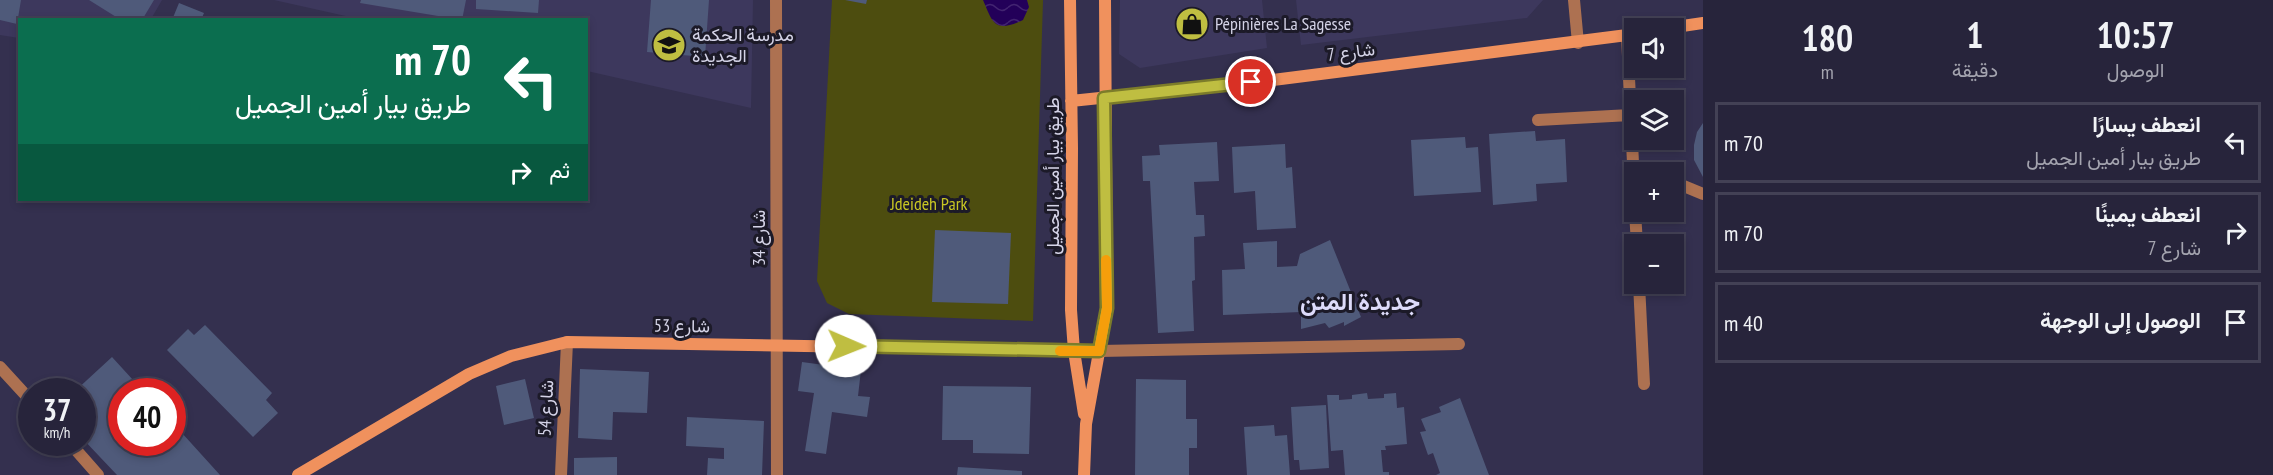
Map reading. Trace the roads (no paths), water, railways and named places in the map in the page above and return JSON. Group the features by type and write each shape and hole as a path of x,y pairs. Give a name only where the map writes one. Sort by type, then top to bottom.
{"street":[{"name":"شارع 34","path":"776,0 777,475"},
{"name":"طريق بيار أمين الجميل","path":"1070,0 1071,310 1074,351 1086,424"},
{"path":"1084,475 1086,424 1107,308 1105,0"},
{"path":"1574,0 1578,43"},
{"path":"1684,26 1703,23"},
{"name":"شارع 7","path":"1071,101 1285,79 1578,43 1624,35"},
{"path":"1538,120 1624,115"},
{"path":"1684,186 1703,194"},
{"path":"1640,294 1644,384"},
{"name":"شارع 53","path":"298,475 469,374 511,356 567,342 1099,351"},
{"name":"شارع 54","path":"561,475 567,342"},
{"path":"1099,351 1459,344"},
{"path":"0,367 18,387"},
{"path":"81,456 98,475"}],"water":[{"path":"983,0 1027,0 1029,7 1023,20 1001,26 993,20"}],"place":[{"name":"Pépinières La Sagesse","path":"1192,24"},
{"name":"مدرسة الحكمة الجديدة","path":"669,45"}],"district":[{"name":"جديدة المتن","path":"1360,302"}],"park label":[{"name":"Jdeideh Park","path":"929,204"}]}
